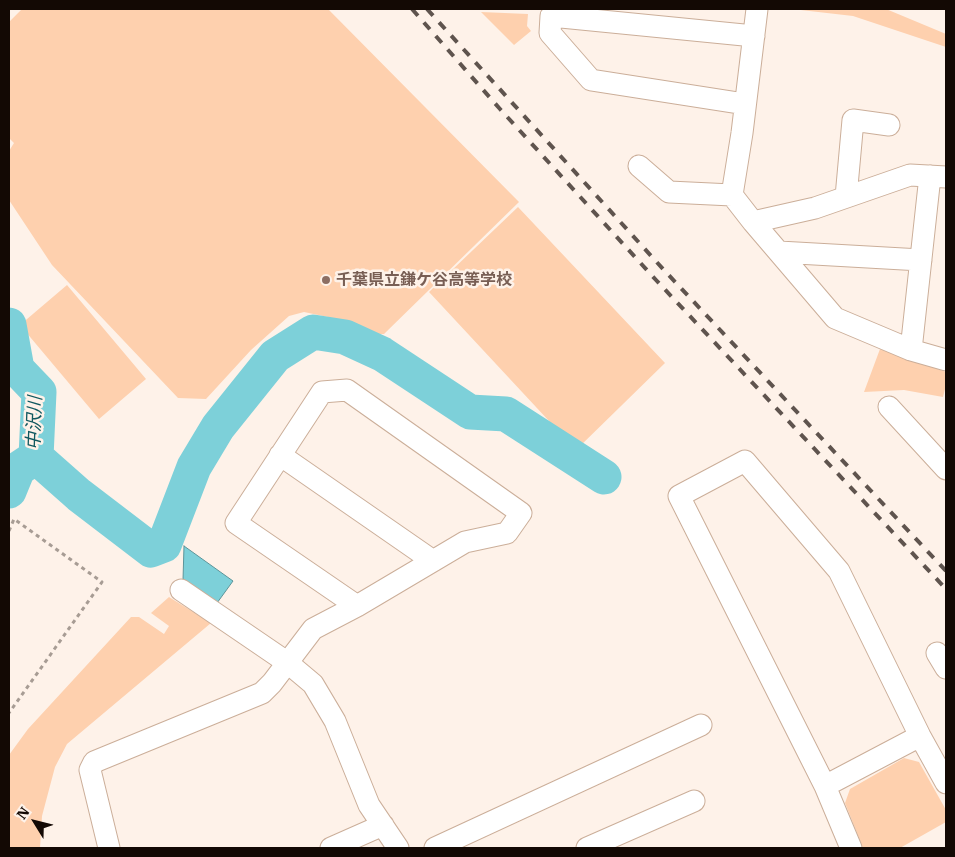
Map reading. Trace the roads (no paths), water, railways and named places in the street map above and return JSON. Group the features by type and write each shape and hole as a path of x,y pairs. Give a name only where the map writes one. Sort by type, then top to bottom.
{"street":[{"path":"757,9 746,104 732,196 835,318 911,350 946,360"},
{"path":"746,104 591,80 550,34 551,16 754,36"},
{"path":"846,197 852,120 889,125"},
{"path":"639,166 669,192 732,196"},
{"path":"752,222 815,208 910,175 938,176 920,260 911,350"},
{"path":"778,252 920,260"},
{"path":"109,848 90,770 94,762 262,692 272,683 314,629 356,606 465,542 507,533 521,513 347,390 322,392 236,524 356,606"},
{"path":"889,407 946,469"},
{"path":"280,455 433,561"},
{"path":"851,848 824,786 679,496 745,461 839,571 920,736 946,783"},
{"path":"181,590 288,663 313,684 334,721 369,805 398,848"},
{"path":"435,848 701,725"},
{"path":"824,786 920,736"},
{"path":"587,848 694,801"},
{"path":"331,848 383,825"}],"water":[{"path":"184,546 233,581 217,603 183,580"}],"waterway":[{"name":"中沢川","path":"9,325 17,369 39,392 36,457 18,469 9,491"},
{"path":"36,457 79,495 151,550 164,545 194,467 218,427 275,356 313,332 345,337 382,354 470,412 506,414 604,477"}],"railway":[{"path":"412,9 500,109 656,280 946,589"},
{"path":"427,9 663,269 946,571"}],"place":[{"name":"千葉県立鎌ケ谷高等学校","path":"326,280"}]}
